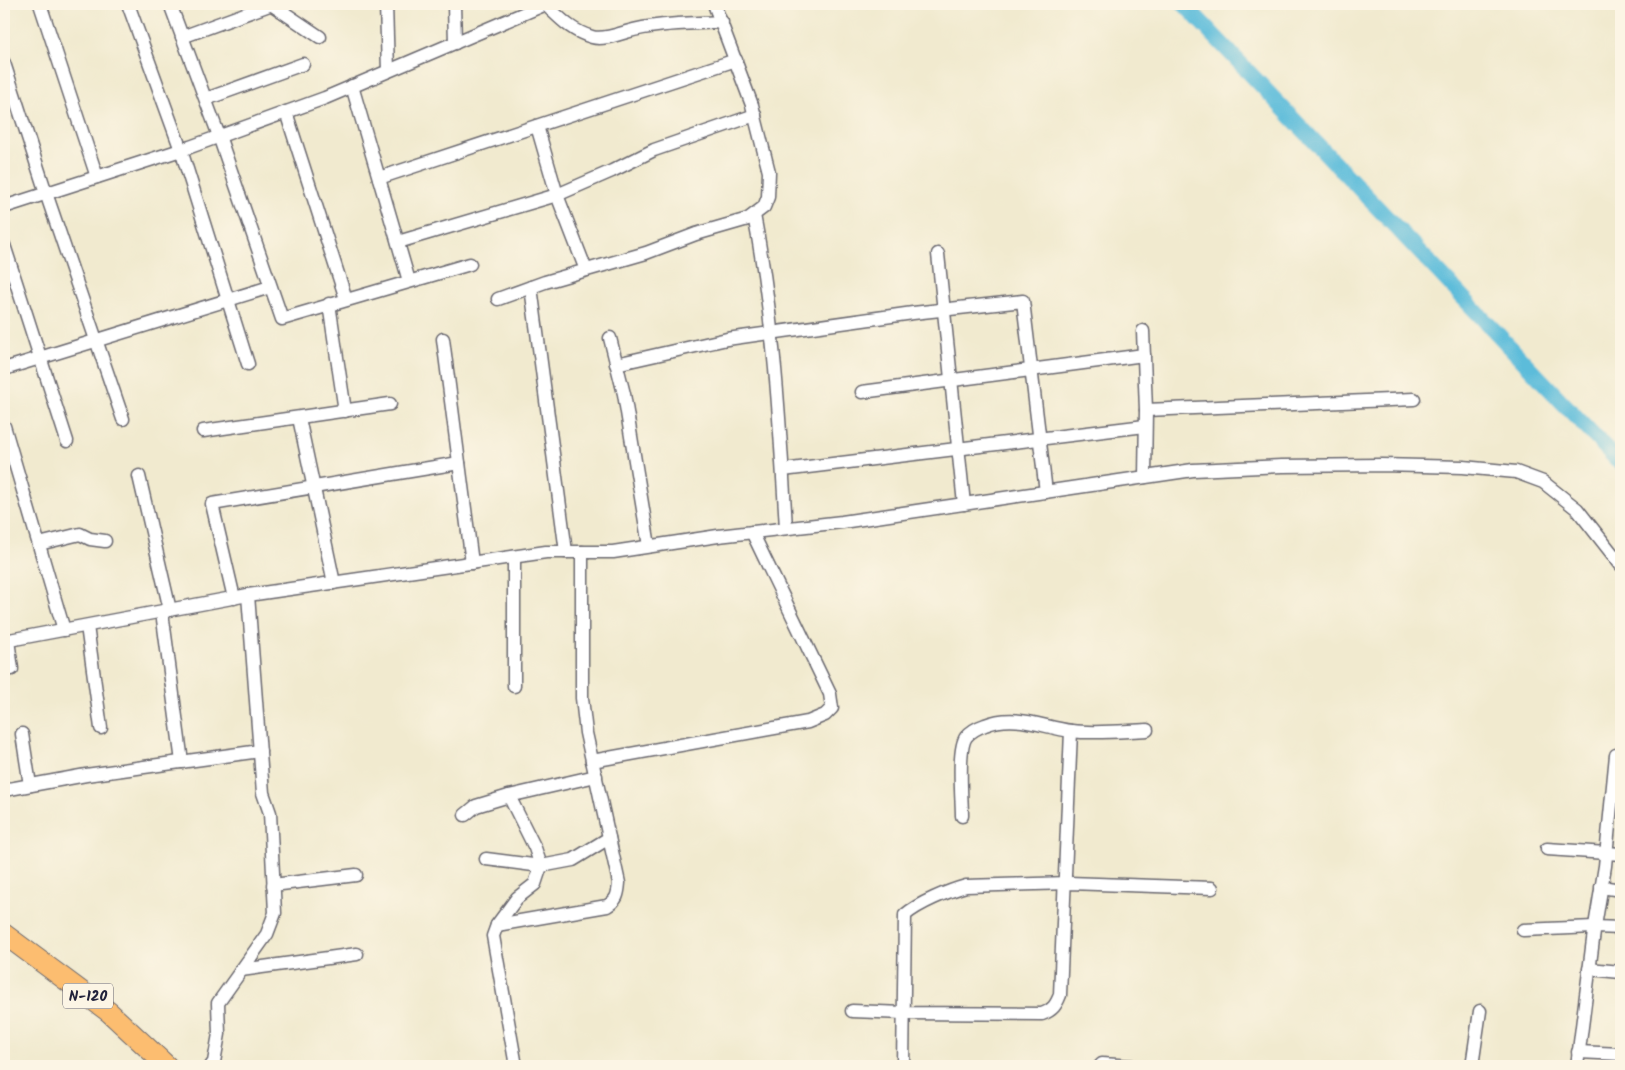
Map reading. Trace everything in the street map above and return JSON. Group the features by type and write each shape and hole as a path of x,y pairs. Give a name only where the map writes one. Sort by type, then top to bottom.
{"highway":[{"name":"N-120","path":"4,934 109,1012 167,1066"}],"street":[{"path":"40,4 97,177"},
{"path":"128,4 181,150 248,364"},
{"path":"170,4 206,99 282,318 470,264"},
{"path":"182,37 271,4 320,37"},
{"path":"386,4 388,71"},
{"path":"454,4 454,43"},
{"path":"4,207 181,150 286,112 454,43 528,7 546,4 570,28 594,38 661,25 722,22"},
{"path":"498,299 531,287 646,253 696,234 748,219 764,207 768,197 769,172 755,115 714,4"},
{"path":"379,178 736,60"},
{"path":"4,63 46,193 124,418"},
{"path":"206,99 304,64"},
{"path":"352,86 409,281"},
{"path":"286,112 346,299"},
{"path":"398,242 556,195 612,171 654,150 755,115"},
{"path":"537,126 556,195 586,270"},
{"path":"754,215 771,334 786,528"},
{"path":"4,245 67,441"},
{"path":"938,254 964,504"},
{"path":"4,369 270,287"},
{"path":"531,287 566,552"},
{"path":"616,364 727,340 1023,301 1046,492"},
{"path":"329,304 345,410"},
{"path":"1143,330 1146,410 1145,477"},
{"path":"610,338 624,394 649,546"},
{"path":"443,340 472,563"},
{"path":"862,392 1144,355"},
{"path":"1146,410 1414,399"},
{"path":"203,432 390,404"},
{"path":"298,418 334,583"},
{"path":"4,426 64,630"},
{"path":"783,470 1146,426"},
{"path":"234,598 212,504 459,463"},
{"path":"12,669 6,641 234,598 546,552 613,552 752,532 842,522 1192,470 1381,465 1463,467 1516,472 1543,482 1578,509 1621,565"},
{"path":"139,476 166,611 182,762"},
{"path":"592,760 808,722 825,715 832,708 830,694 752,532"},
{"path":"39,544 80,534 90,539 105,541"},
{"path":"497,925 606,906 616,901 618,894 619,883 586,733 582,698 582,552"},
{"path":"514,557 514,686"},
{"path":"211,1066 214,1062 219,1034 218,1003 267,934 274,913 270,813 263,793 248,596"},
{"path":"87,626 101,728"},
{"path":"962,816 961,749 966,737 976,728 997,720 1027,721 1071,731 1147,730"},
{"path":"852,1011 1042,1014 1056,1005 1060,995 1071,731"},
{"path":"22,734 30,786"},
{"path":"4,790 86,775 260,751"},
{"path":"1577,1066 1588,969 1606,853 1616,754"},
{"path":"465,815 476,806 509,796 596,776"},
{"path":"509,796 535,848 541,866 535,884 517,898 497,925 494,936 516,1066"},
{"path":"486,859 541,866 573,860 610,838"},
{"path":"1547,849 1621,854"},
{"path":"273,885 356,875"},
{"path":"903,1066 905,915 914,908 966,886 1065,883 1212,888"},
{"path":"1601,887 1621,890"},
{"path":"1523,930 1594,927 1621,928"},
{"path":"241,970 357,954"},
{"path":"1588,969 1621,972"},
{"path":"1472,1066 1480,1011"},
{"path":"1578,1052 1621,1054"},
{"path":"1100,1066 1102,1064 1132,1066"}],"waterway":[{"path":"1184,4 1621,464"}]}
